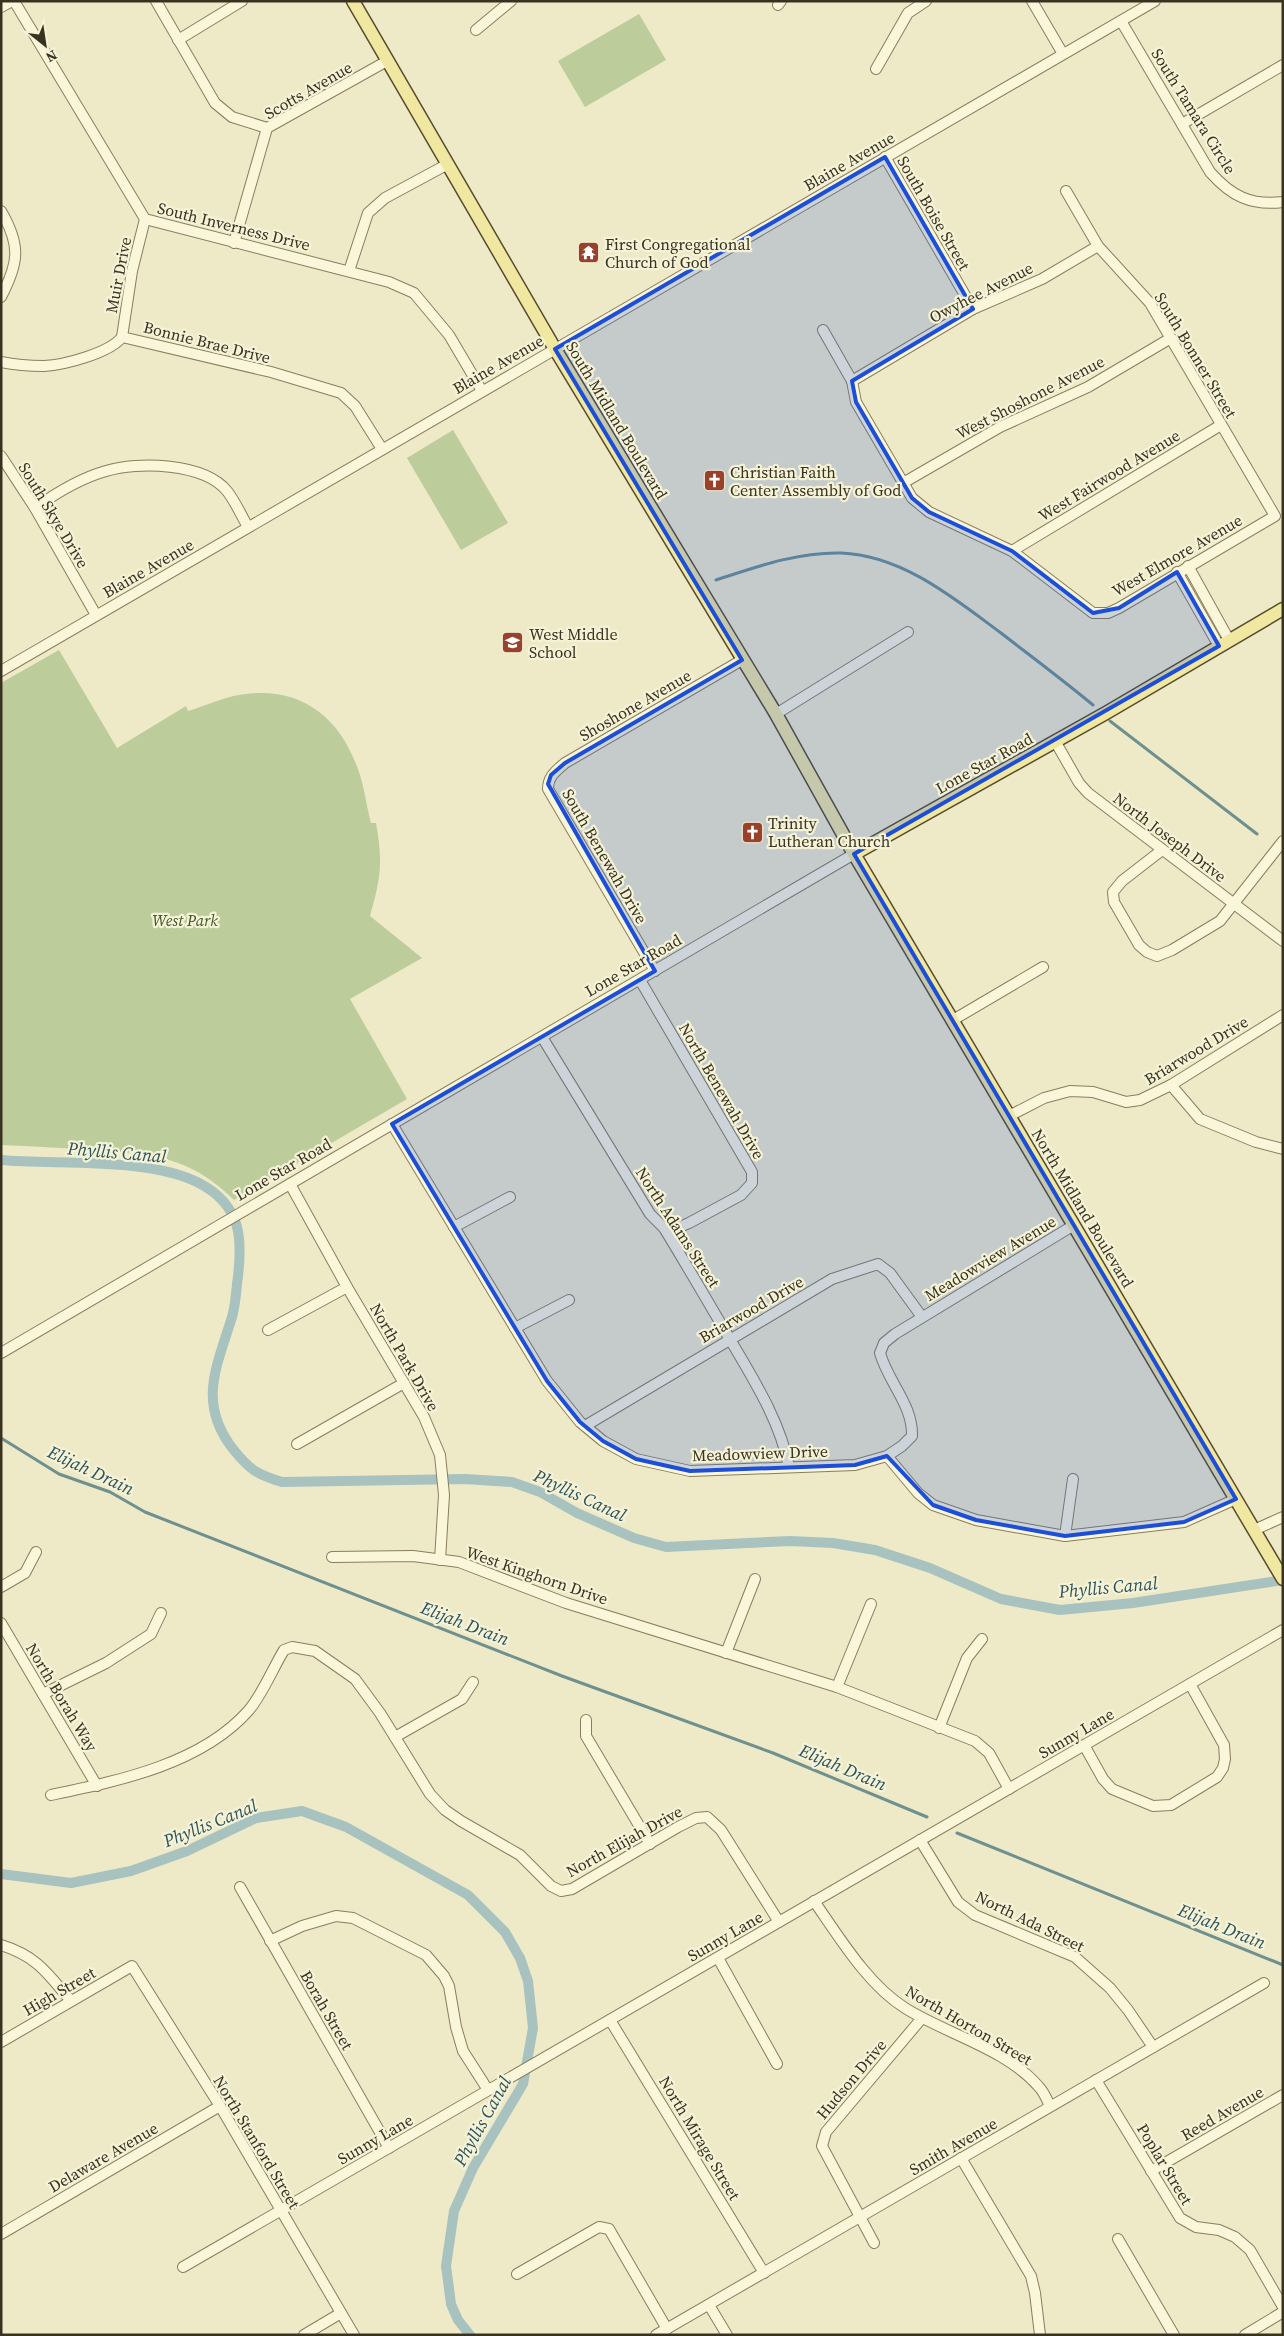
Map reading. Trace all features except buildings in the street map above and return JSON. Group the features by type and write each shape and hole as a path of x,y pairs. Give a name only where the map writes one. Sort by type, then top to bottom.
{"main road":[{"name":"South Midland Boulevard","path":"353,1 555,349 776,714 854,854"},
{"name":"Lone Star Road","path":"854,854 1055,742 1283,609"},
{"name":"North Midland Boulevard","path":"854,854 1282,1577"}],"street":[{"path":"1,8 13,1"},
{"name":"South Inverness Drive","path":"13,1 145,219 389,282 414,294 449,335 482,391"},
{"path":"156,1 216,103 232,117 267,128"},
{"path":"178,40 242,1"},
{"path":"876,69 908,13 926,1"},
{"path":"1032,1 1062,54"},
{"name":"Blaine Avenue","path":"1,671 1154,1"},
{"path":"476,30 507,2"},
{"name":"South Tamara Circle","path":"1121,21 1210,172 1224,188 1246,199 1267,204 1283,202"},
{"name":"Scotts Avenue","path":"234,242 267,128 387,61"},
{"path":"1182,124 1283,64"},
{"name":"South Boise Street","path":"885,157 973,309"},
{"path":"349,271 368,213 385,198 448,164"},
{"name":"South Bonner Street","path":"1066,191 1098,246 1150,304 1275,516"},
{"path":"1,211 11,228 16,251 13,274 1,297"},
{"name":"Muir Drive","path":"122,337 132,271 145,219"},
{"name":"Owyhee Avenue","path":"852,381 973,309 1042,279 1098,246"},
{"path":"823,330 852,381 856,402 912,498 930,512 1012,551"},
{"name":"Bonnie Brae Drive","path":"1,362 20,366 46,366 98,353 116,344 122,337 271,372 341,393 354,406 382,450"},
{"name":"West Shoshone Avenue","path":"903,483 1000,427 1088,387 1170,338"},
{"name":"West Fairwood Avenue","path":"1012,551 1221,425"},
{"name":"South Skye Drive","path":"1,456 35,508 96,615"},
{"path":"35,508 54,494 106,471 141,465 186,469 210,478 226,490 248,527"},
{"name":"West Elmore Avenue","path":"1012,551 1093,613 1108,612 1118,608 1275,516"},
{"path":"1188,566 1224,643"},
{"path":"1177,572 1224,643"},
{"path":"776,714 908,632"},
{"name":"Shoshone Avenue","path":"549,782 551,775 565,763 742,660"},
{"name":"North Joseph Drive","path":"1055,742 1079,783 1088,793 1283,941"},
{"name":"South Benewah Drive","path":"549,782 548,789 655,971"},
{"path":"1162,850 1122,881 1113,892 1114,902 1139,945 1147,952 1157,956 1172,950 1220,921 1283,841"},
{"name":"Lone Star Road","path":"1,1353 854,854"},
{"path":"953,1020 1043,967"},
{"name":"North Benewah Drive","path":"640,980 752,1172 752,1183 741,1195 689,1223 675,1229 664,1228"},
{"name":"Briarwood Drive","path":"1009,1116 1044,1098 1070,1091 1093,1092 1126,1102 1140,1100 1171,1085 1283,1015"},
{"name":"North Adams Street","path":"542,1037 650,1214 664,1228 730,1338 778,1431 785,1448 789,1467"},
{"path":"1171,1085 1200,1120 1256,1142 1283,1149"},
{"name":"Meadowview Drive","path":"392,1124 547,1381 584,1426 603,1442 636,1459 690,1471 855,1465 887,1456 902,1446 912,1436 912,1424 909,1412 885,1370 880,1353 884,1343 922,1317"},
{"name":"North Park Drive","path":"290,1184 346,1287 424,1417 440,1455 444,1490 440,1560"},
{"path":"454,1227 510,1197"},
{"name":"Meadowview Avenue","path":"922,1317 1074,1225"},
{"name":"Briarwood Drive","path":"584,1426 832,1279 878,1264 890,1273 922,1317"},
{"path":"268,1330 346,1287"},
{"path":"515,1328 569,1300"},
{"path":"297,1444 404,1383"},
{"path":"887,1456 918,1493 933,1505 976,1520 1065,1536 1184,1522 1236,1499"},
{"path":"1065,1536 1073,1479"},
{"path":"1254,1530 1283,1517"},
{"path":"1,1587 25,1573 36,1552"},
{"name":"West Kinghorn Drive","path":"332,1557 412,1556 459,1562 566,1603 837,1687 975,1741 989,1753 1009,1789"},
{"path":"726,1653 755,1579"},
{"path":"837,1687 871,1604"},
{"path":"43,1694 106,1663 151,1634 161,1613"},
{"name":"North Borah Way","path":"1,1623 97,1786"},
{"name":"Sunny Lane","path":"183,2268 1283,1630"},
{"path":"939,1728 967,1658 982,1639"},
{"name":"North Elijah Drive","path":"97,1786 169,1764 217,1738 250,1710 284,1650 292,1647 315,1651 355,1679 380,1713 430,1794 445,1810 520,1855 551,1886 561,1891 572,1889 696,1818 707,1817 721,1830 779,1922"},
{"path":"395,1737 462,1700 473,1682"},
{"path":"1084,1745 1103,1779 1112,1789 1153,1806 1171,1805 1217,1777 1223,1768 1225,1759 1224,1745 1190,1684"},
{"path":"586,1720 586,1736 650,1844"},
{"path":"51,1795 97,1786"},
{"name":"North Ada Street","path":"920,1840 958,1902 975,1915 1076,1957 1110,1988 1128,2010 1153,2047"},
{"name":"Borah Street","path":"240,1887 389,2148"},
{"name":"North Horton Street","path":"814,1901 850,1952 881,1988 904,2008 982,2047 1021,2070 1040,2087 1050,2106"},
{"path":"270,1941 302,1926 336,1916 353,1918 426,1955 444,1976 452,1996 456,2027 463,2051 488,2090"},
{"path":"1,1946 16,1950 34,1959 71,2001"},
{"path":"718,1958 777,2064"},
{"name":"High Street","path":"1,2042 132,1966"},
{"name":"North Stanford Street","path":"132,1966 220,2106 354,2335"},
{"name":"Smith Avenue","path":"656,2335 1264,1983"},
{"name":"Hudson Drive","path":"874,2243 822,2146 826,2132 922,2018"},
{"name":"North Mirage Street","path":"610,2020 764,2273"},
{"name":"Poplar Street","path":"1096,2080 1180,2218 1196,2227 1219,2230 1235,2237 1250,2250 1283,2307"},
{"name":"Reed Avenue","path":"1151,2171 1283,2095"},
{"name":"Delaware Avenue","path":"1,2234 220,2106"},
{"path":"961,2158 1031,2276 1040,2335"},
{"path":"518,2274 599,2227 609,2229 667,2329"},
{"path":"1118,2239 1174,2335"},
{"path":"709,2305 726,2335"},
{"path":"1245,2335 1283,2312"},
{"path":"304,2335 341,2313"}],"highlighted area":[{"path":"885,157 973,309 852,381 856,402 912,498 929,512 1012,551 1093,613 1119,608 1177,572 1219,646 854,854 1236,1499 1184,1522 1065,1536 976,1520 933,1505 887,1456 855,1465 690,1471 636,1459 603,1441 580,1422 547,1381 392,1124 655,971 548,784 551,775 565,763 742,660 555,349"}],"green space":[{"path":"639,14 666,60 585,107 558,61"},
{"path":"453,430 508,523 461,550 407,458"},
{"name":"West Park","path":"59,650 117,748 186,706 188,711 239,695 278,694 311,706 325,717 348,746 361,779 371,823 376,823 380,849 380,870 377,891 370,916 422,958 350,999 407,1099 234,1200 218,1185 202,1174 169,1160 114,1151 1,1145 1,683"}],"waterway":[{"path":"716,580 777,561 825,553 864,556 885,562 927,581 965,606 1093,705"},
{"path":"1110,721 1257,834"},
{"name":"Phyllis Canal","path":"1,1160 103,1164 155,1169 179,1175 199,1183 214,1192 224,1202 237,1226 240,1253 234,1309 213,1384 216,1416 222,1432 233,1449 249,1467 260,1474 282,1482 465,1479 512,1482 540,1492 577,1513 634,1538 666,1547 790,1541 833,1543 875,1550 930,1568 1001,1599 1060,1610 1133,1603 1283,1580"},
{"name":"Elijah Drain","path":"1,1438 59,1474 110,1492 145,1512 562,1676 773,1753 927,1817"},
{"name":"Phyllis Canal","path":"1,1874 71,1883 131,1871 187,1851 256,1818 302,1811 346,1827 468,1895 505,1932 520,1958 528,1981 533,2028 523,2084 473,2168 454,2211 446,2266 451,2304 458,2320 470,2335"},
{"name":"Elijah Drain","path":"957,1833 1283,1965"}],"place":[{"name":"First Congregational Church of God","path":"589,253"},
{"name":"Christian Faith Center Assembly of God","path":"714,481"},
{"name":"West Middle School","path":"513,643"},
{"name":"Trinity Lutheran Church","path":"752,832"}]}
